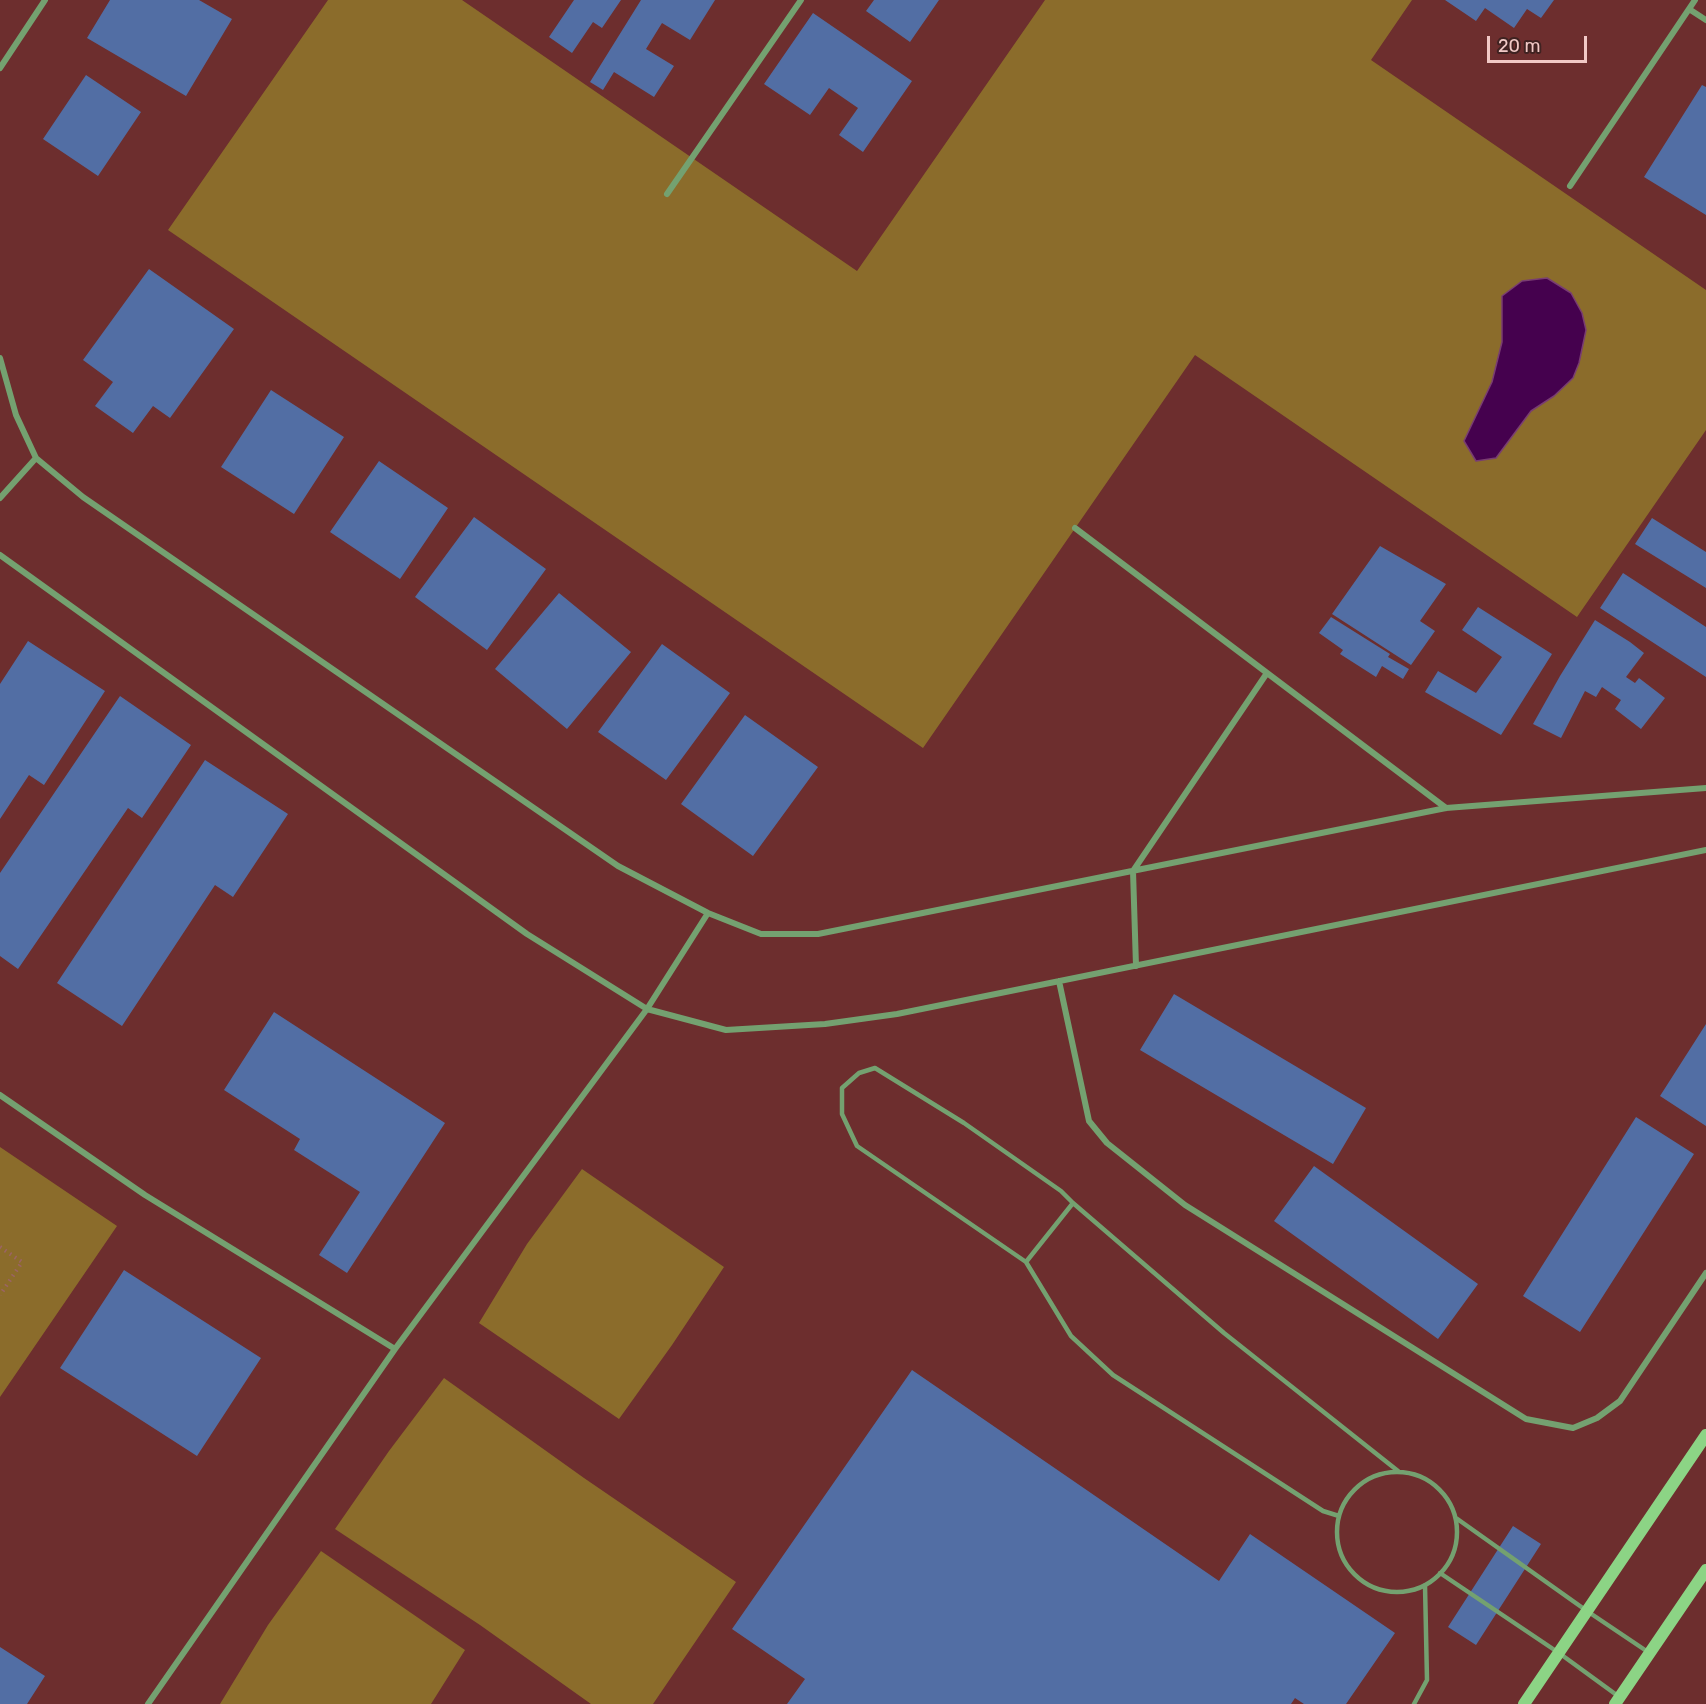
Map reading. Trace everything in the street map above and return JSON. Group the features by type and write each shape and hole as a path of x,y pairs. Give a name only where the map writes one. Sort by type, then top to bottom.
{"street":[{"path":"0,68 45,0"},
{"path":"667,194 801,0"},
{"path":"1570,186 1695,0"},
{"path":"1689,9 1706,20"},
{"path":"0,358 16,415 36,458 83,497 618,866 708,913 761,934 818,934 1446,808 1706,788"},
{"path":"0,498 36,458"},
{"path":"1075,528 1446,808"},
{"path":"0,555 527,934 647,1009 726,1030 814,1025 897,1014 1706,850"},
{"path":"1136,966 1133,871 1267,673"},
{"path":"148,1704 395,1349 647,1009 708,913"},
{"path":"1059,981 1089,1121 1107,1143 1185,1206 1526,1419 1573,1428 1597,1418 1620,1401 1706,1273"},
{"path":"0,1095 145,1195 395,1349"},
{"path":"1524,1704 1706,1435"},
{"path":"1618,1701 1706,1570"}],"lane":[{"path":"1339,1516 1323,1511 1113,1375 1071,1336 1026,1262 857,1146 842,1114 842,1088 859,1073 875,1068 964,1123 1061,1191 1224,1333 1398,1471"},
{"path":"1026,1262 1073,1203"},
{"path":"1398,1471 1417,1475 1435,1485 1448,1499 1456,1518 1457,1537 1452,1557 1440,1573 1425,1585 1406,1591 1386,1591 1367,1584 1352,1572 1341,1555 1336,1536 1339,1516 1347,1498 1361,1484 1378,1474 1398,1471"},
{"path":"1456,1518 1650,1653"},
{"path":"1440,1573 1559,1653 1618,1701"},
{"path":"1413,1704 1427,1680 1425,1585"}],"path":[{"path":"0,1247 22,1262 0,1294"}],"shaded area":[{"path":"328,0 462,0 857,271 1045,0 1412,0 1371,60 1706,290 1706,430 1577,617 1195,355 923,748 168,230"},
{"path":"1547,278 1571,293 1582,313 1586,330 1579,363 1573,378 1554,396 1531,411 1496,458 1476,461 1464,441 1492,382 1502,342 1502,296 1522,281"},
{"path":"0,1147 117,1226 0,1397"},
{"path":"582,1169 724,1267 619,1419 479,1323 527,1244"},
{"path":"444,1378 736,1582 653,1704 591,1704 480,1625 335,1529 389,1451"},
{"path":"321,1551 465,1650 431,1704 220,1704 268,1625"}],"building":[{"path":"110,0 199,0 232,19 186,96 87,38"},
{"path":"574,0 621,0 602,28 593,22 572,53 549,37"},
{"path":"641,0 715,0 690,40 662,23 646,49 674,66 654,97 614,72 603,90 590,82"},
{"path":"874,0 939,0 910,42 866,11"},
{"path":"1445,0 1554,0 1541,18 1527,9 1514,28 1485,8 1476,21"},
{"path":"813,13 912,81 863,152 839,135 858,108 829,88 810,115 764,84"},
{"path":"86,75 141,112 98,176 43,139"},
{"path":"1702,85 1706,87 1706,215 1644,177"},
{"path":"149,269 234,329 170,418 153,406 133,433 95,406 113,382 83,360"},
{"path":"271,390 344,437 294,514 221,467"},
{"path":"379,461 448,508 400,579 330,532"},
{"path":"474,517 546,569 487,650 415,597"},
{"path":"1652,518 1706,552 1706,588 1635,544"},
{"path":"1380,546 1446,584 1420,621 1435,631 1411,665 1332,614"},
{"path":"1623,573 1706,627 1706,677 1600,608"},
{"path":"559,593 631,652 567,729 495,669"},
{"path":"1478,607 1552,654 1501,735 1425,692 1438,671 1476,693 1502,657 1462,630"},
{"path":"1331,617 1390,654 1388,657 1409,669 1403,679 1382,666 1376,677 1340,654 1343,650 1319,633"},
{"path":"1595,620 1644,653 1626,677 1635,683 1639,678 1665,698 1641,729 1615,709 1621,700 1602,687 1596,697 1585,691 1561,738 1533,724"},
{"path":"28,641 105,691 44,785 29,775 0,819 0,684"},
{"path":"662,644 730,693 666,780 598,732"},
{"path":"120,696 191,745 142,818 128,808 18,969 0,956 0,873"},
{"path":"745,715 818,767 753,856 681,804"},
{"path":"205,760 288,814 233,897 215,885 122,1026 57,983"},
{"path":"1174,994 1366,1108 1333,1164 1140,1050"},
{"path":"274,1012 445,1123 347,1273 319,1255 360,1192 294,1150 300,1139 224,1090"},
{"path":"1706,1024 1706,1126 1660,1096"},
{"path":"1636,1117 1694,1154 1580,1332 1523,1296"},
{"path":"1314,1166 1478,1284 1438,1339 1274,1221"},
{"path":"124,1270 261,1358 197,1456 60,1368"},
{"path":"912,1370 1219,1581 1250,1534 1395,1633 1346,1704 1304,1704 1295,1698 1291,1704 787,1704 805,1679 732,1629"},
{"path":"1513,1526 1541,1544 1476,1645 1448,1627"},
{"path":"0,1647 45,1676 27,1704 0,1704"}]}
